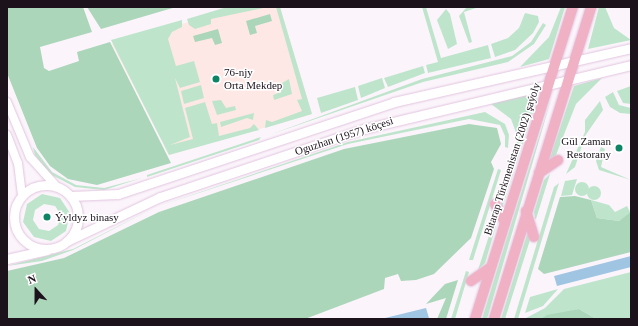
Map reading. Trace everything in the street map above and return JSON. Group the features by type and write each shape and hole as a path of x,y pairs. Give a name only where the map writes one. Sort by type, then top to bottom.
{"main road":[{"name":"Bitarap Türkmenistan (2002) şaýoly","path":"475,319 573,7"},
{"path":"494,319 526,211 591,7"},
{"name":"Oguzhan (1957) köçesi","path":"70,196 118,194 388,104 631,48"},
{"name":"Oguzhan (1957) köçesi","path":"7,259 52,248 160,197 409,115 631,65"},
{"path":"539,173 558,160"},
{"path":"7,221 15,212 22,197 35,187 57,187 70,196 78,216 74,232 67,241"},
{"path":"495,204 505,222"},
{"path":"526,211 534,237"},
{"path":"15,212 17,229 26,242 41,249 52,248"},
{"path":"471,281 491,267"}],"street":[{"path":"7,102 30,157 57,187"},
{"path":"7,135 18,163 22,197"}],"shaded area":[{"name":"76-njy Orta Mekdep","path":"241,7 280,7 312,114 169,155 112,44"}],"green space":[{"path":"7,7 83,7 92,32 40,47 44,68 49,71 79,61 77,52 110,42 171,163 97,185 68,179 50,166 37,148 7,73"},
{"path":"87,7 176,7 101,29"},
{"path":"227,7 268,7 211,19 211,24 195,29 189,25 187,19"},
{"path":"276,7 280,7 312,114 265,128 266,120 272,122 302,111 297,100 302,99"},
{"path":"422,7 426,7 441,58 488,45 491,58 428,73 426,65 438,62"},
{"path":"467,7 479,7 464,12 472,42 469,43 459,16"},
{"path":"561,7 565,7 549,59 520,67 549,37"},
{"path":"599,7 605,7 614,28 631,40 588,49"},
{"path":"446,9 450,14 457,44 448,49 437,20"},
{"path":"525,13 538,16 539,22 533,33 515,50 495,57 491,44 508,38 519,28"},
{"path":"270,14 272,21 255,26 257,33 250,35 246,21"},
{"path":"182,20 182,27 172,32 168,39 176,66 194,61 200,82 180,88 175,78 190,137 170,145 193,139 185,108 205,102 212,124 217,123 219,136 250,128 254,124 259,130 169,155 111,40"},
{"path":"543,23 546,25 534,44 508,62 423,82 269,135 422,79 512,56 531,42"},
{"path":"218,29 222,43 215,45 212,38 195,42 193,36"},
{"path":"423,66 425,73 388,87 384,78"},
{"path":"382,78 385,88 361,98 358,86"},
{"path":"602,78 576,104 556,155 549,161 574,86"},
{"path":"289,79 292,94 274,100 273,95 281,92 282,83"},
{"path":"201,85 204,98 184,104 181,91"},
{"path":"631,86 631,104 623,103 617,91"},
{"path":"355,87 358,100 321,113 317,98"},
{"path":"613,92 619,105 631,108 631,114 620,113 610,107 605,97"},
{"path":"532,94 537,99 501,211 501,200 518,138 511,119 491,104"},
{"path":"552,96 487,319 482,319 510,228"},
{"path":"221,100 226,108 235,106 236,110 217,115 212,101"},
{"path":"600,101 603,110 585,136 575,167 566,174 585,132 585,120"},
{"path":"485,112 505,124 509,135 508,148 505,147 505,136 500,125 469,119 348,144 159,206 348,142"},
{"path":"254,113 253,120 247,118 221,127 220,122"},
{"path":"469,124 497,128 501,144 491,162 494,169 471,238 434,274 416,280 401,281 398,274 385,278 384,289 305,319 7,319 7,271 64,258 159,212 344,149"},
{"path":"261,137 259,140 147,177 147,175"},
{"path":"33,147 52,172 76,185 104,188 142,178 104,190 75,187 50,174 35,155"},
{"path":"601,147 605,149 601,167 631,180 599,170 596,161"},
{"path":"498,169 501,170 473,260 469,260"},
{"path":"550,174 535,219 534,212 544,180"},
{"path":"577,179 572,195 561,196 565,181"},
{"path":"579,182 585,182 589,186 589,192 585,196 579,196 575,192 575,186"},
{"path":"559,183 518,319 514,319 554,187"},
{"path":"591,186 597,186 601,190 601,196 597,200 591,200 587,196 587,190"},
{"path":"42,194 60,198 70,213 66,231 51,241 34,237 23,222 27,204","holes":["44,204 55,206 61,215 58,225 49,231 39,229 33,220 35,210"]},
{"path":"575,196 591,200 597,218 619,221 631,212 631,252 544,274 538,269 560,197"},
{"path":"591,200 609,205 615,212 627,206 631,214 619,221 597,218"},
{"path":"154,208 73,250 42,261 7,266 73,249"},
{"path":"495,217 496,226 485,263 478,270"},
{"path":"529,228 530,240 505,319 501,319"},
{"path":"466,271 469,272 455,319 451,319"},
{"path":"631,272 631,319 596,319 579,309 541,319 526,318 545,308 564,289"},
{"path":"458,280 446,319 437,319 446,298 426,304 445,284"},
{"path":"558,289 543,306 525,313 530,297"},
{"path":"579,309 596,319 541,319 547,315"}],"water":[{"path":"631,256 631,267 557,286 554,276"},
{"path":"426,308 429,318 381,319"}],"place":[{"name":"76-njy Orta Mekdep","path":"216,79"},
{"name":"Gül Zaman Restorany","path":"619,148"},
{"name":"Ýyldyz binasy","path":"47,217"}]}
